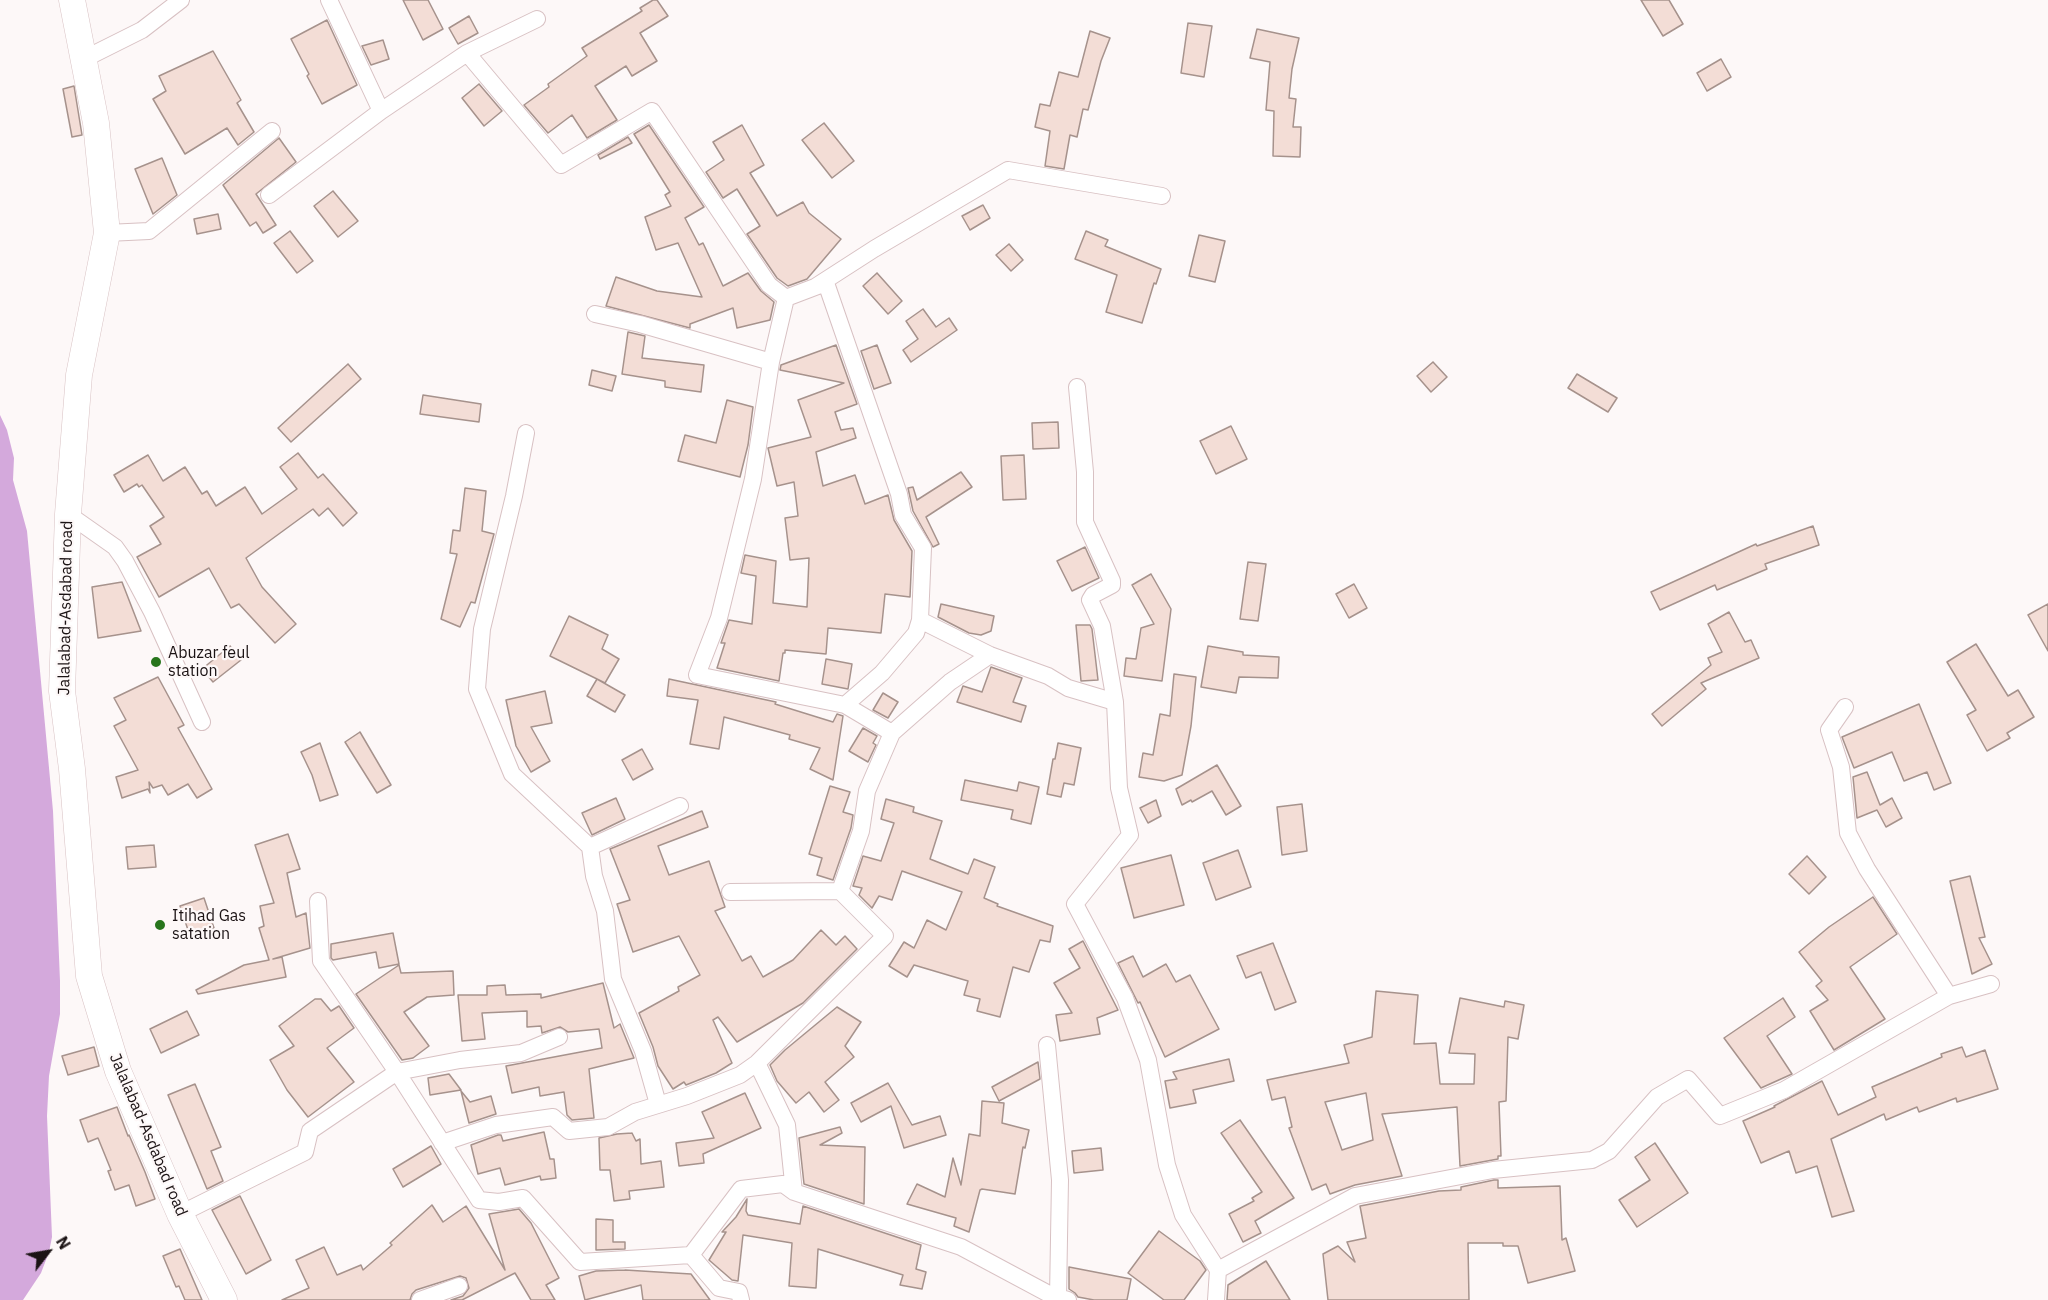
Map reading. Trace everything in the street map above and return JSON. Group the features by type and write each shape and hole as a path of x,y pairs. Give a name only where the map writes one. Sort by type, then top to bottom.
{"main road":[{"name":"Jalalabad-Asdabad road","path":"72,0 96,123 107,233 79,375 68,514 62,691 72,769 89,976 118,1071 180,1214 224,1300"}],"street":[{"path":"84,59 142,30 181,0"},
{"path":"329,0 381,111"},
{"path":"269,195 381,111 467,53 537,19"},
{"path":"467,53 561,165 652,111 770,285 786,298"},
{"path":"107,233 149,231 272,131"},
{"path":"815,287 874,249 1008,170 1162,196"},
{"path":"786,298 826,283 899,494 903,515 923,548 920,620 916,633 882,673 845,705"},
{"path":"786,298 771,362 753,479 718,618 697,675 845,705 892,734"},
{"path":"595,314 640,324 771,362"},
{"path":"1077,387 1085,472 1085,522 1112,581 1112,585 1093,595 1090,600 1102,626 1115,702 1119,788 1130,835 1075,904 1125,998 1148,1060 1167,1165 1183,1215 1218,1269 1216,1300"},
{"path":"526,433 514,496 482,629 477,690 512,774 590,847 594,876 605,911 613,979 642,1051 658,1104"},
{"path":"68,514 115,547 125,561 152,612 202,722"},
{"path":"920,620 990,654 1048,676 1068,688 1115,702"},
{"path":"840,891 861,831 867,791 892,734 950,682 990,654"},
{"path":"1845,707 1829,730 1840,767 1848,832 1867,869 1949,996"},
{"path":"590,847 680,806"},
{"path":"442,1143 496,1125 553,1117 569,1131 608,1127 635,1112 687,1096 740,1075 757,1063 885,936 840,891 730,892"},
{"path":"318,901 321,961 397,1072 479,1200 499,1202 524,1198 580,1262 691,1255 741,1189 783,1184 794,1192 961,1248 1063,1299 1060,1180 1047,1045"},
{"path":"1218,1269 1355,1196 1493,1170 1592,1160 1609,1151 1657,1097 1688,1079 1720,1116 1784,1090 1949,996 1991,984"},
{"path":"180,1214 305,1152 310,1131 397,1072 460,1060 522,1053 559,1037"},
{"path":"757,1063 787,1125 794,1192"},
{"path":"691,1255 719,1288 739,1292 741,1300"},
{"path":"420,1300 459,1286"}],"shaded area":[{"path":"0,415 7,430 14,458 13,480 27,531 53,811 60,981 60,1014 49,1076 47,1116 52,1237 41,1273 23,1300 0,1300"}],"building":[{"path":"403,0 428,0 443,29 423,40"},
{"path":"657,0 668,16 640,33 657,61 632,76 626,66 595,86 617,120 587,138 572,115 548,133 524,105 549,87 548,84 587,56 582,48 642,11 640,8"},
{"path":"1641,0 1669,0 1683,24 1663,36"},
{"path":"469,16 478,33 458,44 449,28"},
{"path":"327,20 357,85 322,104 291,39"},
{"path":"1188,23 1212,26 1204,77 1181,73"},
{"path":"1257,29 1299,38 1292,69 1289,98 1296,99 1293,127 1301,127 1300,157 1273,156 1274,111 1266,110 1270,62 1250,58"},
{"path":"1090,31 1110,38 1101,61 1088,110 1083,109 1077,137 1070,135 1064,169 1045,166 1050,131 1035,127 1040,104 1050,106 1059,72 1078,77"},
{"path":"383,40 389,59 371,65 362,46"},
{"path":"213,51 241,100 237,103 254,132 238,145 227,128 185,154 153,99 166,91 159,76"},
{"path":"1721,59 1731,77 1707,91 1697,73"},
{"path":"479,84 502,111 484,126 462,98"},
{"path":"74,86 82,135 72,137 63,89"},
{"path":"824,123 854,161 832,178 802,140"},
{"path":"649,125 704,207 685,218 699,245 703,243 723,286 748,273 761,291 774,302 770,320 737,328 733,308 690,324 690,328 606,306 616,277 657,291 702,297 678,243 656,250 645,217 671,206 665,195 670,192 634,134"},
{"path":"742,125 764,165 750,173 777,216 803,202 809,213 841,239 807,279 788,286 777,278 747,234 760,226 737,189 723,198 706,172 724,160 713,142"},
{"path":"628,137 632,143 600,159 598,155"},
{"path":"279,138 296,162 256,194 276,225 263,233 256,222 250,226 223,185"},
{"path":"162,158 177,195 153,214 135,169"},
{"path":"333,191 358,221 338,237 314,206"},
{"path":"983,205 990,218 970,230 962,216"},
{"path":"218,214 221,229 197,234 194,219"},
{"path":"290,231 313,261 297,273 274,243"},
{"path":"1086,231 1108,240 1105,246 1161,269 1156,284 1154,283 1142,323 1106,312 1117,275 1075,259"},
{"path":"1199,235 1225,241 1215,282 1189,276"},
{"path":"1009,244 1023,260 1011,271 996,255"},
{"path":"877,273 902,301 888,314 863,286"},
{"path":"923,309 936,327 949,318 957,330 911,362 903,350 918,339 906,321"},
{"path":"628,332 645,336 642,358 704,365 701,392 665,387 665,381 622,374"},
{"path":"836,345 857,404 835,412 841,430 853,428 856,438 816,452 823,486 855,475 865,504 888,495 894,520 912,551 910,597 885,594 881,633 828,628 826,654 785,650 779,681 717,668 725,643 721,643 729,620 752,624 756,576 741,573 745,555 776,561 773,603 807,607 809,558 790,560 785,518 798,516 794,482 777,486 768,448 811,437 798,400 844,383 780,370 781,365"},
{"path":"877,345 891,383 874,389 861,351"},
{"path":"1433,362 1447,377 1431,392 1417,376"},
{"path":"348,364 361,379 291,442 278,428"},
{"path":"592,370 616,376 612,391 589,385"},
{"path":"1577,374 1617,398 1608,412 1568,388"},
{"path":"423,395 481,404 479,422 420,414"},
{"path":"727,400 753,407 748,445 740,477 678,461 685,435 716,443"},
{"path":"1058,422 1059,448 1033,449 1032,423"},
{"path":"1231,426 1247,459 1216,474 1200,441"},
{"path":"298,453 318,478 323,474 357,513 343,526 328,508 319,516 313,509 246,558 262,587 296,624 275,643 239,604 231,608 209,568 159,597 137,557 161,544 150,526 164,517 142,485 139,487 137,484 124,492 114,475 148,455 163,481 185,467 202,494 207,491 216,506 245,487 262,514 297,489 280,467"},
{"path":"1024,455 1026,499 1003,500 1001,456"},
{"path":"961,472 972,487 926,517 939,544 933,547 913,511 908,488 913,487 917,500"},
{"path":"465,488 486,491 482,531 494,534 475,603 471,602 460,627 441,619 457,554 450,553 453,530 460,531"},
{"path":"1813,526 1819,545 1765,564 1767,569 1717,590 1715,585 1660,610 1651,592 1756,544 1757,546"},
{"path":"1085,547 1099,578 1072,591 1057,561"},
{"path":"1248,562 1266,564 1258,621 1240,619"},
{"path":"1151,574 1171,609 1162,681 1124,676 1126,658 1136,659 1141,628 1154,624 1132,585"},
{"path":"122,582 141,631 98,638 92,587"},
{"path":"1354,584 1367,608 1349,618 1336,594"},
{"path":"941,604 994,616 991,631 981,635 969,633 938,617"},
{"path":"2048,604 2048,651 2028,615"},
{"path":"1729,612 1745,642 1751,640 1759,658 1701,683 1706,689 1662,726 1652,714 1711,665 1708,658 1722,652 1708,624"},
{"path":"569,616 608,635 602,649 619,659 605,683 550,656"},
{"path":"1076,625 1090,625 1092,629 1098,680 1081,681"},
{"path":"1976,644 2008,696 2018,690 2034,717 2007,733 2010,738 1987,751 1967,715 1976,710 1947,662"},
{"path":"230,646 241,660 213,682 202,669"},
{"path":"1208,646 1243,652 1243,655 1279,657 1278,678 1239,677 1236,693 1201,687"},
{"path":"826,659 852,664 848,689 822,684"},
{"path":"991,667 1022,678 1013,702 1026,706 1021,722 957,702 963,686 982,692"},
{"path":"1174,674 1196,677 1191,726 1182,775 1164,781 1139,777 1143,753 1153,755 1160,714 1170,716"},
{"path":"158,677 184,725 178,728 212,789 197,798 188,784 168,795 162,785 153,788 149,782 150,793 148,789 122,798 116,777 138,770 114,726 126,720 114,698"},
{"path":"597,679 625,695 615,712 587,696"},
{"path":"669,679 776,702 775,704 833,722 837,714 843,716 833,780 810,769 820,748 789,739 790,735 724,717 719,749 690,744 698,700 667,696"},
{"path":"545,691 552,723 531,727 550,761 531,772 516,746 506,700"},
{"path":"883,693 898,702 888,718 873,710"},
{"path":"1919,704 1951,783 1934,790 1927,772 1904,781 1892,752 1854,768 1842,737"},
{"path":"863,728 877,736 873,743 876,745 868,762 849,751"},
{"path":"360,732 391,785 377,793 345,742"},
{"path":"320,743 338,795 320,801 312,775 301,752"},
{"path":"1058,743 1081,748 1074,785 1064,783 1061,797 1047,794"},
{"path":"642,749 653,769 633,780 622,760"},
{"path":"1217,765 1241,806 1226,815 1212,791 1182,805 1176,789"},
{"path":"1867,772 1880,805 1892,798 1902,818 1886,827 1877,810 1857,818 1853,777"},
{"path":"965,780 1017,791 1019,782 1039,787 1031,824 1011,819 1013,810 961,800"},
{"path":"830,786 850,792 843,812 853,815 851,828 833,880 817,875 822,858 809,854"},
{"path":"616,798 625,819 592,835 582,813"},
{"path":"886,799 914,807 913,812 942,821 930,859 968,874 974,859 995,867 984,898 998,904 997,906 1053,926 1050,942 1040,940 1029,972 1013,967 1000,1017 977,1011 980,999 964,995 968,981 914,965 907,977 889,966 904,942 914,948 927,920 946,930 962,892 902,871 892,900 879,896 872,908 859,895 862,888 853,886 863,856 881,861 894,823 881,819"},
{"path":"1156,800 1161,816 1148,823 1140,808"},
{"path":"1302,804 1307,851 1282,855 1277,807"},
{"path":"702,811 708,827 658,846 669,875 709,861 725,907 715,911 742,961 751,956 763,977 793,960 821,930 836,945 845,936 857,949 803,1003 737,1042 718,1017 713,1020 732,1063 716,1073 686,1085 684,1082 673,1089 658,1066 639,1013 679,991 678,987 700,975 679,936 633,952 617,904 630,900 610,849"},
{"path":"288,834 300,869 287,873 296,917 306,913 310,948 273,959 282,957 286,977 198,994 196,990 244,965 269,960 259,928 264,926 260,906 274,903 255,845"},
{"path":"154,845 156,867 128,869 126,847"},
{"path":"1238,850 1251,887 1216,900 1203,863"},
{"path":"1171,855 1184,905 1134,918 1121,868"},
{"path":"1807,856 1826,877 1809,894 1789,874"},
{"path":"1970,876 1985,937 1979,938 1992,964 1972,974 1950,881"},
{"path":"1873,897 1897,934 1850,967 1885,1019 1834,1050 1810,1011 1828,1000 1816,986 1822,981 1799,952 1829,927"},
{"path":"204,898 214,928 190,936 180,906"},
{"path":"393,933 399,964 379,968 376,952 333,960 331,958 331,944"},
{"path":"1083,941 1118,1010 1097,1018 1100,1034 1060,1041 1056,1015 1072,1013 1054,983 1080,968 1069,949"},
{"path":"1273,943 1296,1002 1275,1010 1261,972 1246,978 1237,956"},
{"path":"1133,956 1143,977 1166,964 1176,982 1190,975 1219,1029 1165,1057 1140,1002 1138,1003 1118,963"},
{"path":"399,965 401,973 453,971 454,995 427,997 404,1012 429,1046 413,1058 402,1060 356,994"},
{"path":"603,983 614,1028 620,1024 634,1058 589,1069 594,1118 572,1120 567,1115 564,1092 540,1096 539,1087 512,1093 506,1066 602,1048 599,1029 568,1032 560,1027 542,1033 541,1026 527,1027 527,1011 482,1013 485,1039 462,1041 458,995 487,995 487,986 505,985 506,995 541,994 541,998"},
{"path":"1376,991 1418,995 1414,1044 1436,1043 1440,1084 1474,1084 1475,1054 1449,1053 1460,998 1504,1007 1505,1001 1524,1005 1518,1039 1508,1037 1506,1101 1499,1102 1501,1156 1498,1156 1498,1159 1460,1166 1457,1107 1382,1114 1402,1176 1355,1185 1330,1194 1326,1184 1312,1190 1289,1128 1292,1127 1285,1097 1272,1100 1267,1080 1349,1063 1344,1045 1372,1037","holes":["1366,1093 1373,1140 1342,1150 1325,1102"]},
{"path":"1783,998 1795,1017 1767,1036 1792,1074 1761,1088 1724,1038"},
{"path":"315,999 321,999 331,1011 339,1006 354,1028 327,1048 354,1082 308,1117 287,1090 270,1060 294,1046 279,1026"},
{"path":"837,1007 861,1022 845,1046 854,1057 825,1082 839,1100 824,1112 809,1092 796,1103 777,1081 770,1065"},
{"path":"187,1011 199,1035 161,1053 150,1029"},
{"path":"94,1047 99,1066 68,1075 62,1056"},
{"path":"1962,1047 1966,1057 1985,1050 1998,1089 1957,1102 1956,1098 1919,1112 1917,1107 1886,1120 1884,1114 1831,1139 1854,1211 1832,1217 1817,1166 1796,1173 1789,1151 1761,1163 1743,1121 1775,1107 1822,1081 1838,1115 1876,1097 1872,1087 1942,1057 1941,1054"},
{"path":"1229,1059 1234,1081 1193,1090 1196,1103 1170,1108 1165,1081 1177,1079 1173,1072"},
{"path":"1038,1062 1040,1079 999,1101 992,1087"},
{"path":"449,1074 461,1090 430,1095 428,1078"},
{"path":"888,1083 912,1125 940,1116 946,1135 904,1148 891,1106 861,1122 851,1103"},
{"path":"195,1084 221,1147 211,1151 223,1181 207,1189 168,1095"},
{"path":"461,1091 470,1102 491,1096 496,1114 469,1123"},
{"path":"745,1093 761,1128 703,1154 704,1163 679,1166 676,1143 714,1138 702,1112"},
{"path":"982,1101 1004,1103 1002,1123 1029,1130 1025,1148 1023,1147 1015,1194 980,1190 969,1232 954,1226 956,1218 907,1204 917,1184 945,1197 953,1158 961,1185 969,1134 980,1136"},
{"path":"117,1107 155,1199 136,1206 129,1185 115,1190 108,1171 111,1170 98,1138 88,1142 80,1120"},
{"path":"1240,1120 1294,1198 1255,1221 1261,1233 1243,1242 1229,1214 1254,1201 1252,1198 1262,1192 1221,1133"},
{"path":"840,1127 842,1133 820,1145 865,1147 864,1204 804,1184 799,1138"},
{"path":"544,1132 550,1159 554,1159 556,1178 541,1180 540,1176 505,1185 500,1168 478,1174 471,1145 498,1135 501,1135 503,1141"},
{"path":"632,1133 636,1141 640,1139 641,1164 661,1161 664,1187 629,1191 630,1199 614,1201 610,1170 600,1170 599,1138"},
{"path":"1655,1143 1688,1193 1637,1227 1619,1200 1650,1180 1635,1157"},
{"path":"431,1146 441,1164 403,1187 393,1169"},
{"path":"1101,1148 1103,1170 1074,1173 1072,1151"},
{"path":"1498,1180 1498,1188 1560,1186 1562,1240 1566,1238 1575,1271 1528,1283 1518,1246 1503,1246 1503,1243 1468,1243 1469,1300 1328,1300 1323,1254 1338,1246 1355,1262 1347,1242 1366,1238 1360,1206 1439,1191 1461,1190 1461,1187"},
{"path":"240,1196 271,1260 246,1274 212,1210"},
{"path":"747,1199 748,1215 800,1224 803,1206 921,1245 916,1269 926,1272 922,1289 900,1285 903,1275 818,1249 816,1288 789,1286 792,1243 743,1235 738,1281 732,1280 709,1260 726,1232 722,1232 736,1217"},
{"path":"432,1205 443,1222 466,1206 505,1270 489,1214 519,1209 531,1223 559,1278 546,1285 555,1300 531,1300 515,1273 462,1300 451,1300 463,1296 469,1288 466,1278 460,1276 416,1290 410,1300 282,1300 309,1288 296,1260 324,1247 337,1275 361,1265 363,1270"},
{"path":"596,1219 613,1220 613,1242 625,1242 625,1249 596,1250"},
{"path":"1159,1231 1200,1261 1206,1270 1184,1300 1164,1300 1128,1273"},
{"path":"180,1249 202,1300 185,1300 179,1286 176,1287 163,1256"},
{"path":"1266,1261 1290,1300 1227,1300 1228,1285"},
{"path":"1069,1267 1131,1279 1127,1300 1094,1300 1078,1297 1069,1289"},
{"path":"625,1270 691,1274 710,1300 643,1300 641,1285 585,1300 579,1276 596,1271"}],"place":[{"name":"Abuzar feul station","path":"156,662"},
{"name":"Itihad Gas satation","path":"160,925"}]}
